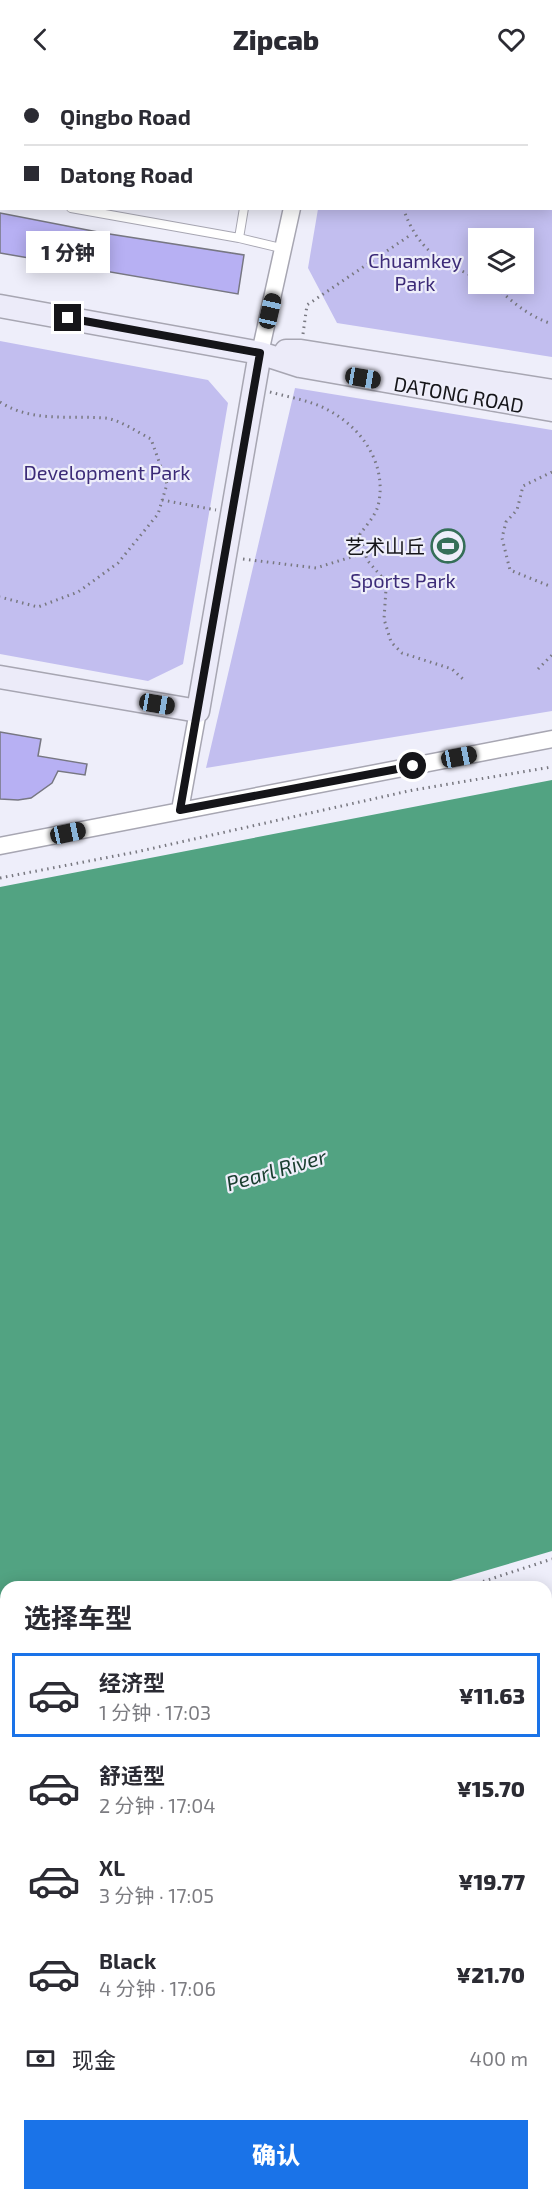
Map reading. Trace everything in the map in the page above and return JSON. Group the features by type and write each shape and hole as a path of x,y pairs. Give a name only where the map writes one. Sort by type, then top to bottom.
{"main road":[{"name":"DATONG ROAD","path":"0,306 260,353 300,366 552,411"},
{"name":"DATONG ROAD","path":"260,353 301,351 552,391"},
{"path":"0,677 198,711 260,353"}],"street":[{"path":"260,353 285,249 292,210"},
{"path":"180,810 198,711"},
{"path":"0,846 552,740"}],"lane":[{"path":"81,210 239,238 285,249"},
{"path":"239,238 244,210"}],"path":[{"path":"404,210 412,234 443,261 468,273"},
{"path":"301,351 307,305 412,234"},
{"path":"504,294 517,306 538,319 552,324"},
{"path":"254,387 324,408 352,427 374,453 381,479 377,508 360,534 367,560 381,576 386,589 384,619 391,642 402,653 452,669 465,681"},
{"path":"0,402 16,412 70,419 106,418 151,438 167,484 158,514 118,563 78,592 38,607 0,597"},
{"path":"552,471 522,486 517,510 506,522 502,538 510,570 552,587"},
{"path":"162,500 232,513"},
{"path":"241,559 316,568 364,552"},
{"path":"538,669 552,655"},
{"path":"0,878 136,852 413,790 552,767"},
{"path":"484,1581 552,1559"}],"green space":[{"name":"Chuamkey Park","path":"318,210 552,210 552,357 337,323 308,268"},
{"name":"Development Park","path":"0,341 208,380 228,403 183,664 148,681 0,654"},
{"name":"Sports Park","path":"295,388 552,430 552,711 206,768"}],"water":[{"name":"Pearl River","path":"552,780 552,1551 450,1581 0,1581 0,887"}],"building":[{"path":"0,213 103,233 244,255 238,294 0,253"},
{"path":"0,732 41,739 38,756 87,764 85,775 58,771 52,783 31,798 0,799"}],"place":[{"name":"艺术山丘","path":"448,546"}],"route":[{"path":"68,318 260,353 180,810 413,766"}]}
